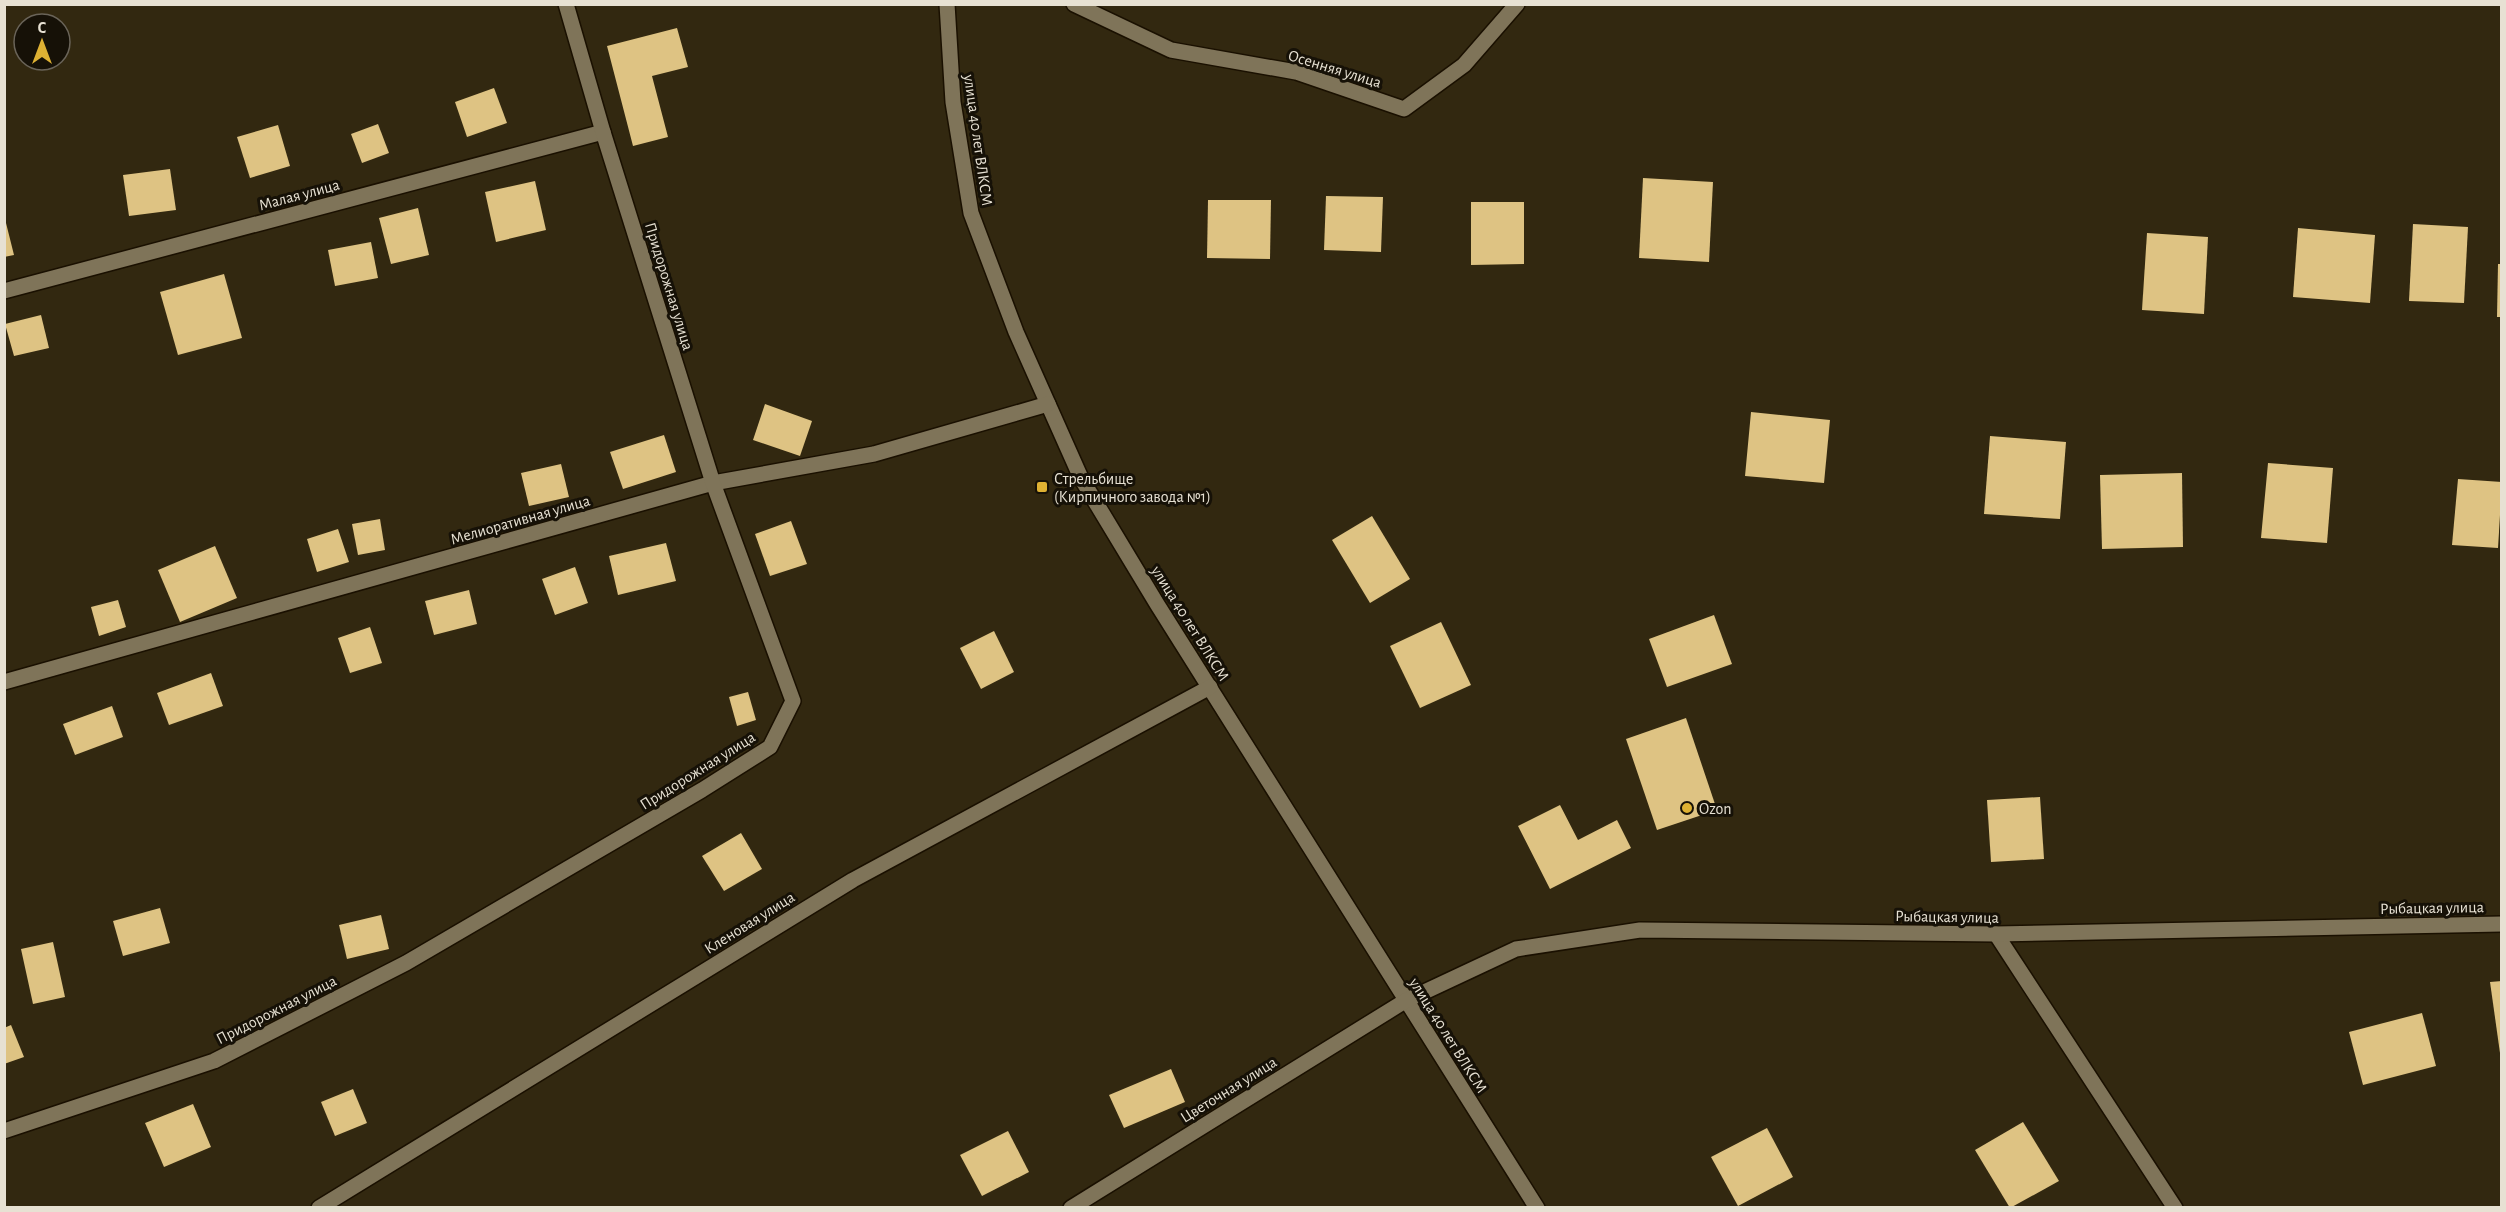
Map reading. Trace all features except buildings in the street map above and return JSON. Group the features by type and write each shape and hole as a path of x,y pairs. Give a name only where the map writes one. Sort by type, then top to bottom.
{"street":[{"name":"Придорожная улица","path":"4,1131 225,1055 406,963 702,790 770,747 794,701 713,483 603,132 566,4"},
{"name":"улица 40 лет ВЛКСМ","path":"946,4 953,102 971,213 1016,332 1081,478 1405,1001 1537,1208"},
{"name":"Осенняя улица","path":"1074,4 1172,50 1296,72 1404,109 1464,65 1517,4"},
{"name":"Малая улица","path":"4,291 603,132"},
{"name":"Мелиоративная улица","path":"4,682 713,483 874,454 1048,404"},
{"name":"Кленовая улица","path":"319,1208 853,880 1210,687"},
{"name":"Рыбацкая улица","path":"1405,1001 1516,949 1640,930 1996,934 2502,924"},
{"path":"1996,934 2175,1208"},
{"name":"Цветочная улица","path":"1071,1208 1405,1001"}],"place":[{"name":"Стрельбище (Кирпичного завода №1)","path":"1042,487"},
{"name":"Ozon","path":"1687,808"}]}
